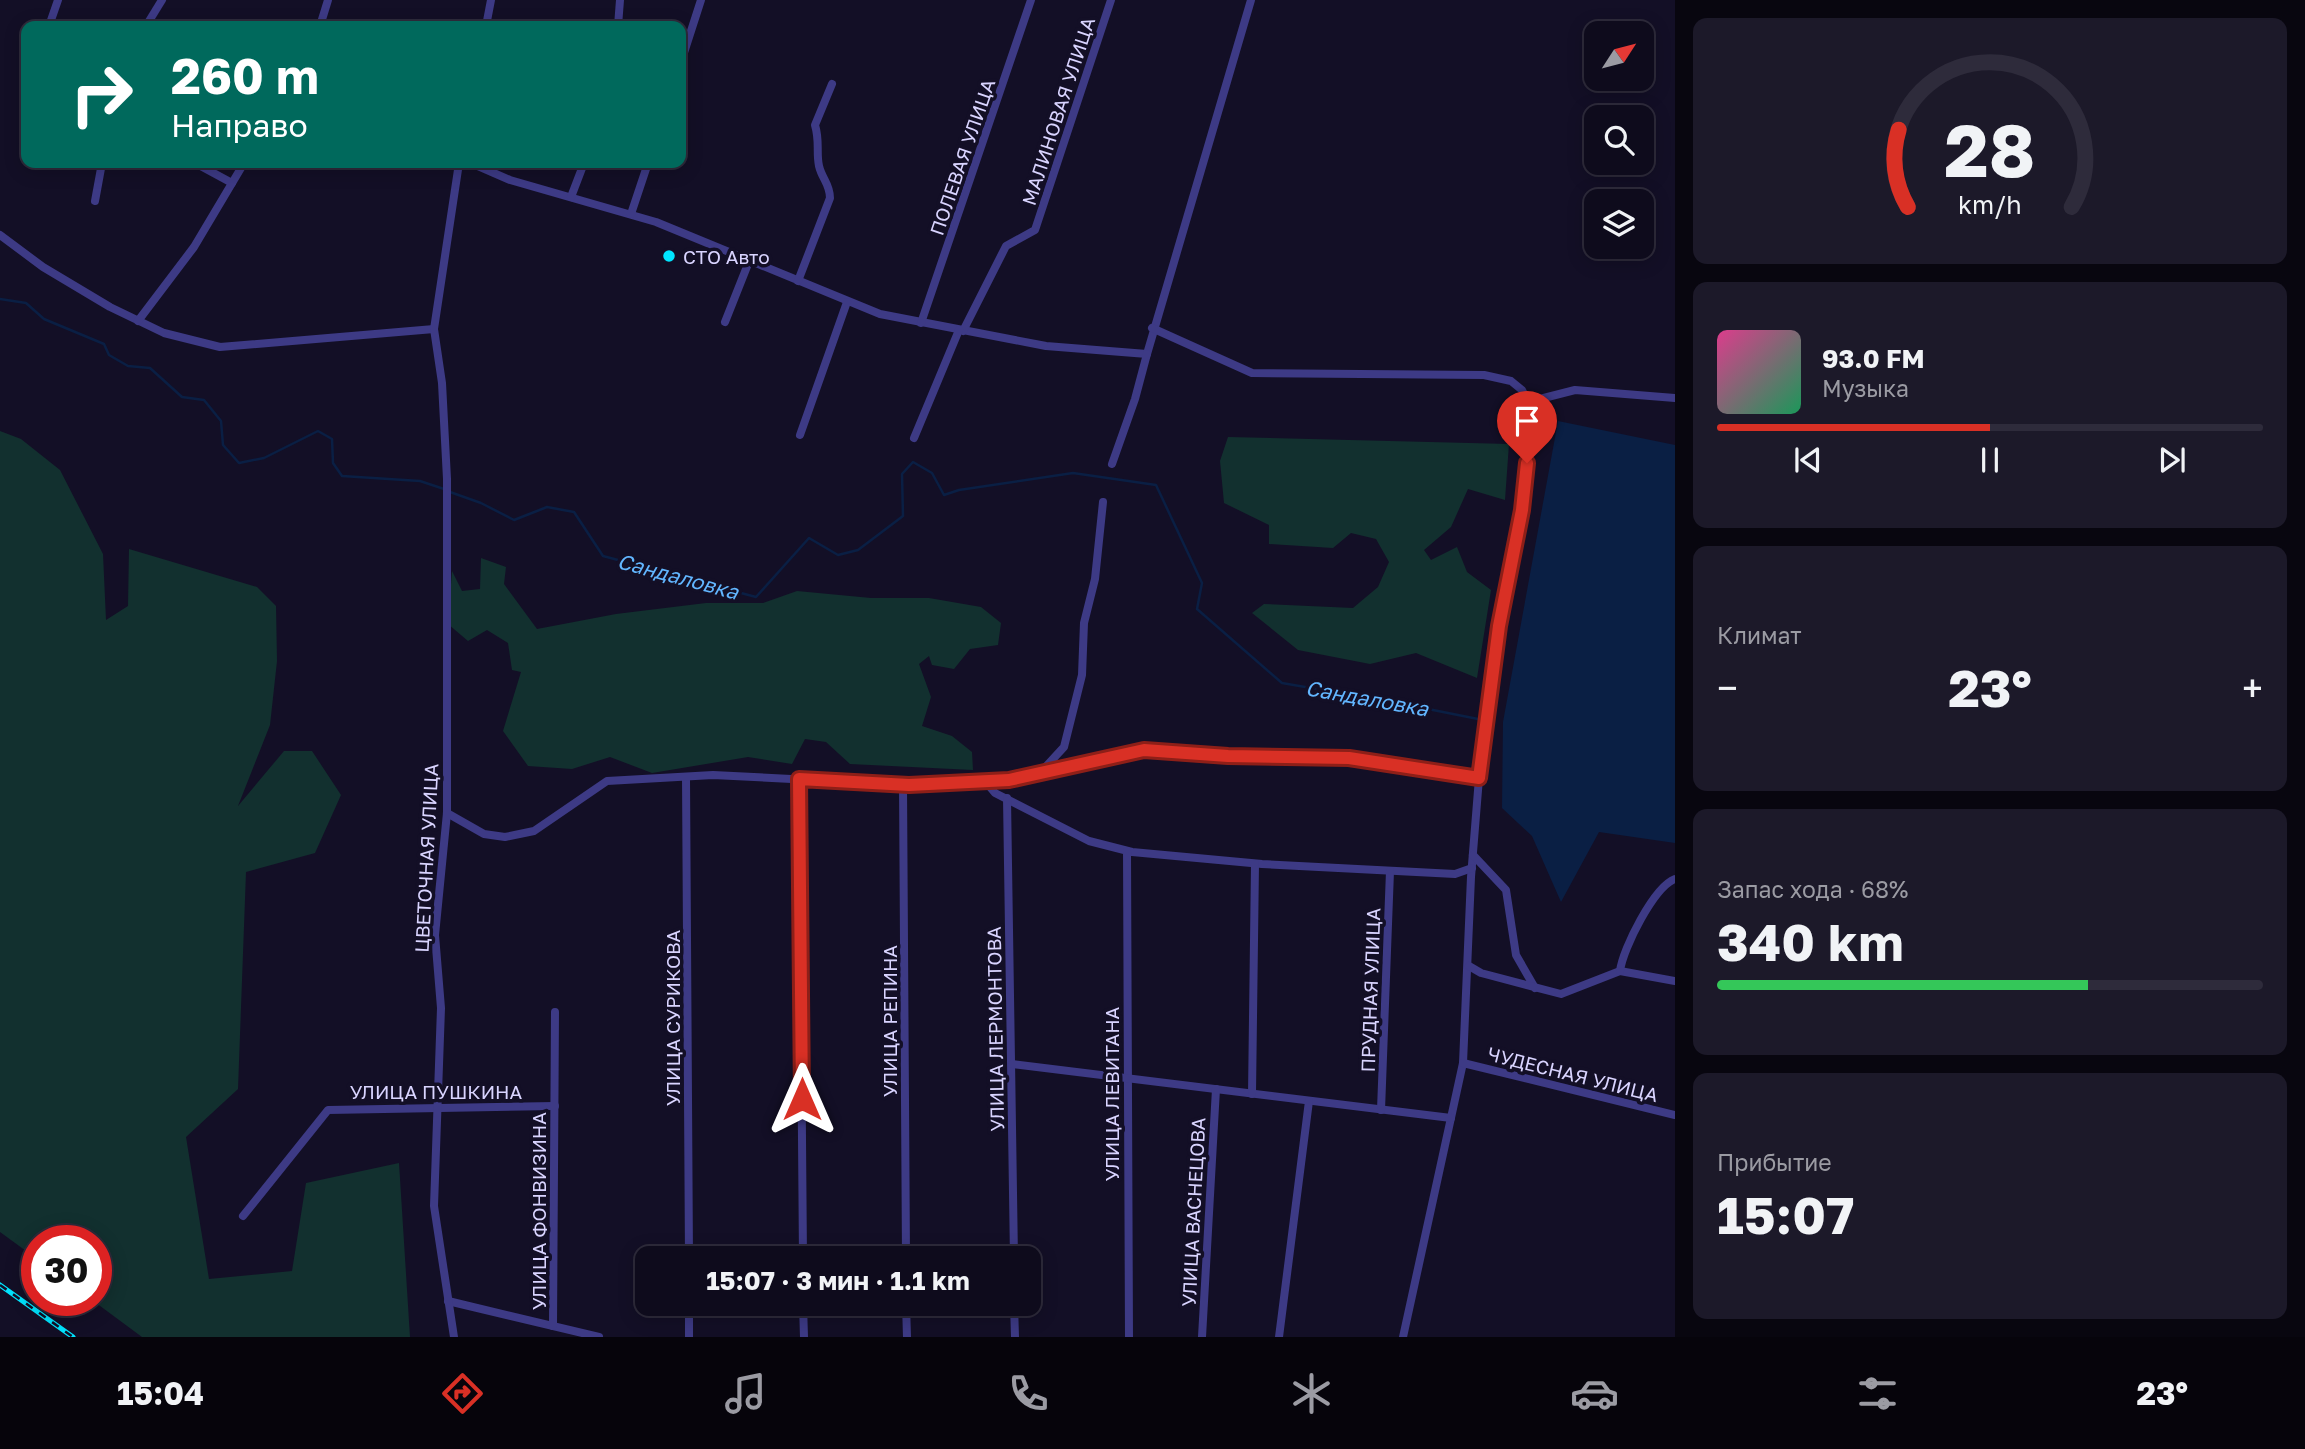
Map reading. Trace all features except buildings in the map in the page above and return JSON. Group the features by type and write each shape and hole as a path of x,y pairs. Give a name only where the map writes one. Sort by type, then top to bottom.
{"street":[{"path":"50,21 58,0"},
{"path":"149,21 162,0"},
{"path":"322,21 328,0"},
{"path":"487,21 491,0"},
{"path":"618,21 620,0"},
{"path":"686,46 701,0"},
{"name":"ПОЛЕВАЯ УЛИЦА","path":"921,323 1031,0"},
{"name":"МАЛИНОВАЯ УЛИЦА","path":"914,438 961,330 1006,246 1035,230 1111,0"},
{"path":"1112,464 1135,399 1152,328 1251,0"},
{"path":"798,281 831,198 831,185 819,167 820,142 815,125 832,84"},
{"path":"95,201 101,168"},
{"path":"204,168 232,183"},
{"path":"138,321 194,247 241,168"},
{"path":"0,235 43,267 138,321 164,333 220,347 434,329 458,168"},
{"path":"481,168 492,174 631,214 750,259 847,302 921,323 1046,346 1147,354"},
{"path":"571,197 582,168"},
{"path":"631,214 646,168"},
{"path":"725,322 750,259"},
{"path":"800,435 847,302"},
{"path":"1152,328 1252,373 1484,375 1511,381 1522,390 1528,402 1529,440 1522,510 1499,626 1479,778 1463,1063 1403,1337"},
{"name":"ЦВЕТОЧНАЯ УЛИЦА","path":"434,329 442,383 447,479 447,813 435,935 441,1008 434,1206 454,1337"},
{"path":"1528,402 1575,390 1675,398"},
{"path":"1040,773 1063,747 1082,674 1084,623 1095,579 1103,502"},
{"path":"447,813 484,834 505,837 534,831 607,781 686,777 799,779 903,785 985,781 1040,773 1144,750 1228,756 1349,758 1479,778"},
{"name":"УЛИЦА СУРИКОВА","path":"686,777 689,1246"},
{"path":"799,779 803,1246"},
{"path":"985,781 995,793 1089,841 1127,851 1255,864 1390,871 1455,874 1472,868"},
{"name":"УЛИЦА РЕПИНА","path":"903,785 906,1246"},
{"name":"УЛИЦА ЛЕРМОНТОВА","path":"1007,798 1014,1246"},
{"name":"УЛИЦА ЛЕВИТАНА","path":"1127,851 1129,1337"},
{"path":"1473,855 1506,890 1516,956 1535,988"},
{"path":"1252,1094 1255,864"},
{"name":"ПРУДНАЯ УЛИЦА","path":"1381,1110 1390,871"},
{"path":"1620,971 1621,958 1640,922 1666,882 1675,878"},
{"path":"1469,966 1481,973 1561,994 1620,971 1675,981"},
{"name":"УЛИЦА ФОНВИЗИНА","path":"553,1326 555,1013"},
{"name":"ЧУДЕСНАЯ УЛИЦА","path":"1463,1063 1675,1115"},
{"path":"1012,1064 1451,1118"},
{"name":"УЛИЦА ВАСНЕЦОВА","path":"1202,1337 1216,1090"},
{"path":"1279,1337 1309,1101"},
{"name":"УЛИЦА ПУШКИНА","path":"243,1216 328,1110 555,1106"},
{"path":"448,1301 599,1337"},
{"path":"689,1316 689,1337"},
{"path":"803,1316 804,1337"},
{"path":"906,1316 907,1337"},
{"path":"1014,1316 1014,1337"}],"green space":[{"path":"0,431 21,439 60,470 103,554 106,620 128,606 129,549 257,587 276,606 277,661 270,725 238,806 284,751 312,751 341,795 315,853 246,872 238,1089 186,1137 209,1279 292,1271 306,1183 399,1163 410,1337 142,1337 112,1315 112,1225 21,1225 21,1247 0,1232"},
{"path":"1228,437 1509,444 1505,500 1468,489 1451,527 1424,550 1431,560 1457,547 1467,572 1491,590 1477,678 1416,653 1370,664 1298,650 1252,613 1264,604 1353,608 1378,587 1389,562 1376,539 1351,533 1333,548 1269,544 1269,525 1224,503 1220,461"},
{"path":"481,558 506,567 504,584 537,629 616,614 706,603 763,603 797,591 871,598 929,598 981,607 1001,623 998,645 970,649 954,669 932,665 929,656 919,664 931,697 922,726 952,736 972,752 973,770 850,764 826,742 805,739 792,764 748,757 652,773 610,757 572,769 528,766 503,731 521,672 512,670 508,643 487,630 468,641 448,624 452,571 462,591 480,589"}],"water":[{"path":"1558,421 1675,445 1675,843 1599,832 1561,902 1532,836 1502,808 1503,722"}],"waterway":[{"name":"Сандаловка","path":"0,299 26,303 44,319 104,344 109,355 128,366 150,368 182,397 204,400 221,421 223,445 239,463 264,458 318,431 332,439 333,463 342,476 420,481 444,489"},
{"name":"Сандаловка","path":"450,492 481,503 514,520 547,507 574,512 603,556 756,597 809,538 838,555 858,550 903,516 902,474 913,462 932,473 944,495 959,490 1073,473 1156,485 1202,583 1197,609 1282,683 1334,692 1386,706 1413,706 1478,719"}],"railway":[{"path":"0,1285 73,1337"}],"place":[{"name":"СТО Авто","path":"669,256"}],"route":[{"path":"802,1099 799,779 909,785 1009,780 1144,750 1228,756 1349,758 1479,778 1499,626 1522,510 1527,463"}]}
